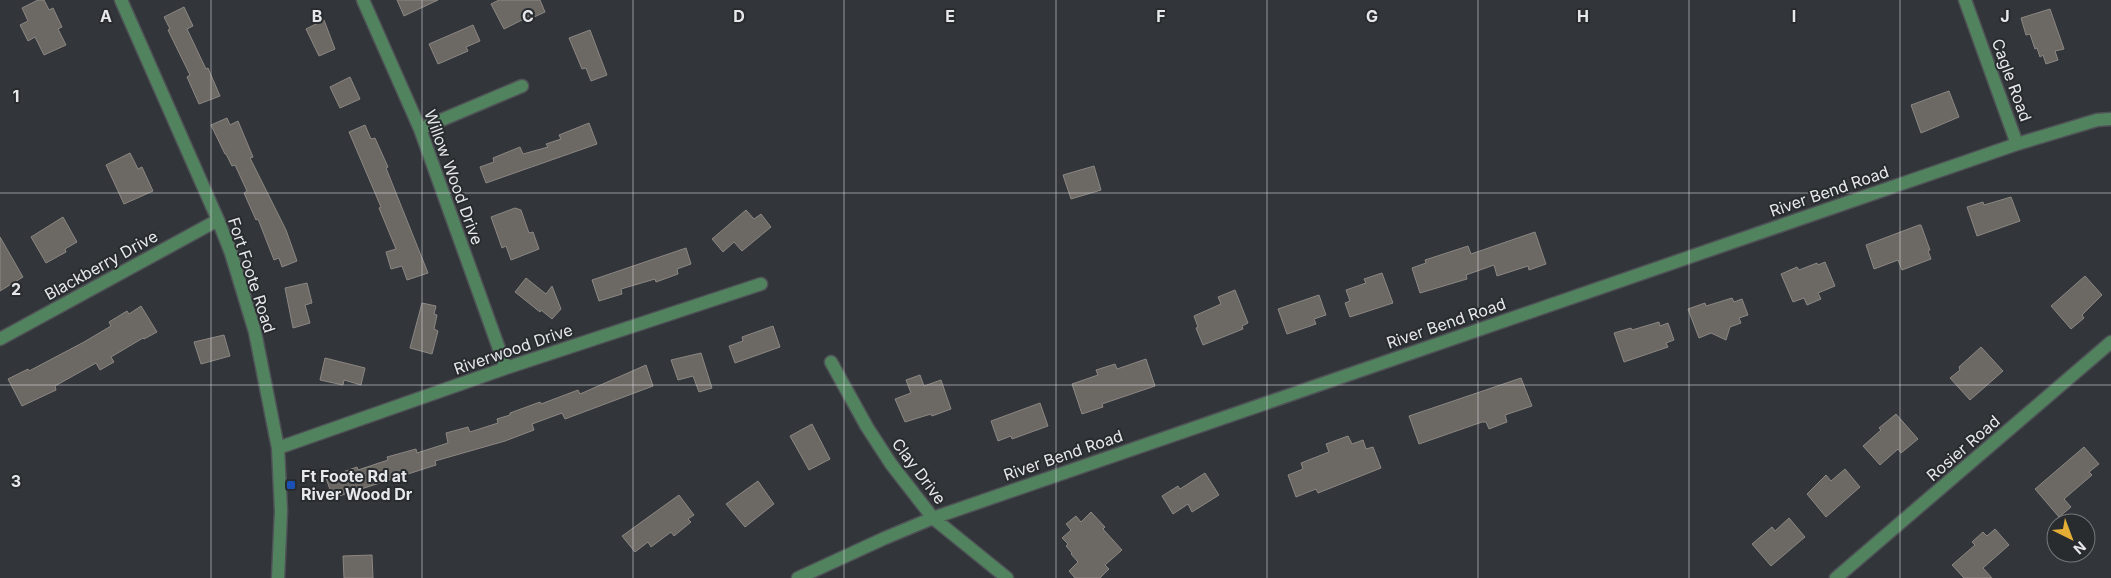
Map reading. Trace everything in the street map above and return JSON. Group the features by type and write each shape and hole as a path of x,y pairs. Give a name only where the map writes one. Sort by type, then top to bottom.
{"street":[{"name":"Fort Foote Road","path":"121,0 218,220 231,253 255,332 278,448 280,510 278,578"},
{"name":"Willow Wood Drive","path":"363,0 420,129 506,368"},
{"name":"Cagle Road","path":"1966,0 2017,144"},
{"path":"420,129 522,86"},
{"name":"River Bend Road","path":"798,578 933,518 2017,144 2097,120 2111,119"},
{"name":"Blackberry Drive","path":"0,340 218,220"},
{"name":"Riverwood Drive","path":"278,448 506,368 761,284"},
{"name":"Rosier Road","path":"1836,578 2111,342"},
{"name":"Clay Drive","path":"831,362 866,427 891,464 933,518 1006,578"}],"building":[{"path":"38,0 44,0 49,10 53,8 62,27 58,29 66,45 44,55 35,37 28,41 20,25 28,21 22,8"},
{"path":"397,0 438,0 404,16"},
{"path":"499,0 540,0 545,12 532,18 530,16 504,29 491,4"},
{"path":"184,7 193,26 187,29 206,69 208,68 220,96 199,104 187,77 190,75 168,30 170,29 164,17"},
{"path":"2050,9 2064,49 2055,51 2058,60 2046,64 2043,55 2040,57 2037,48 2035,49 2030,34 2026,35 2021,18"},
{"path":"324,20 335,49 319,56 306,29"},
{"path":"473,25 480,41 466,47 468,51 438,64 429,44"},
{"path":"590,30 607,75 591,81 586,68 582,69 569,38"},
{"path":"350,77 360,99 340,108 330,87"},
{"path":"1949,91 1959,117 1921,133 1911,105"},
{"path":"227,118 230,125 238,121 253,157 250,158 286,230 297,261 282,267 279,258 274,260 258,219 256,220 244,193 247,191 235,165 232,166 211,125"},
{"path":"589,123 597,144 486,183 480,167 494,162 493,158 520,147 523,154 548,147 546,144 561,139 559,135"},
{"path":"365,125 371,139 375,138 388,167 386,168 428,273 407,280 402,266 391,269 386,252 396,249 379,208 381,207 349,132"},
{"path":"130,153 138,169 142,167 153,191 124,204 106,165"},
{"path":"1094,166 1101,190 1071,199 1063,175"},
{"path":"2011,197 2020,221 1977,236 1967,207 1983,202 1984,205"},
{"path":"515,208 521,210 529,233 533,232 539,249 511,260 506,246 502,248 491,217"},
{"path":"746,210 754,219 761,214 771,227 742,251 734,242 723,252 712,239"},
{"path":"63,217 77,242 65,249 66,252 46,263 31,237"},
{"path":"1921,225 1930,250 1928,251 1931,259 1902,270 1898,260 1874,269 1866,245"},
{"path":"1535,232 1546,264 1529,270 1528,266 1497,276 1494,265 1466,275 1467,279 1420,293 1412,268 1426,263 1425,260 1468,246 1471,254"},
{"path":"0,237 23,277 0,291"},
{"path":"686,248 691,264 677,269 678,274 656,282 655,279 621,289 622,294 599,301 592,280"},
{"path":"1825,262 1835,286 1818,293 1821,299 1807,305 1804,298 1793,302 1781,274 1797,267 1799,270"},
{"path":"1382,273 1393,303 1350,317 1345,303 1350,301 1346,290 1366,283 1364,279"},
{"path":"2085,276 2102,295 2082,315 2084,318 2071,329 2051,306"},
{"path":"526,278 546,294 552,286 561,309 552,319 515,292"},
{"path":"307,283 312,303 305,305 310,323 293,328 285,288"},
{"path":"1235,290 1248,323 1242,326 1243,329 1203,345 1196,328 1198,327 1194,316 1221,304 1218,297"},
{"path":"1319,295 1326,315 1314,319 1316,324 1287,334 1278,309"},
{"path":"1732,298 1734,302 1742,299 1748,315 1739,318 1741,323 1730,327 1726,340 1711,333 1699,338 1688,309 1705,303 1706,306"},
{"path":"422,303 436,306 434,314 437,315 434,329 438,331 432,354 410,348"},
{"path":"141,306 157,332 111,357 114,362 100,370 96,363 55,386 56,390 22,406 8,379 28,369 29,371 84,342 111,326 109,322 127,311 129,314"},
{"path":"1659,322 1660,326 1668,323 1674,340 1666,343 1668,347 1624,362 1614,333"},
{"path":"773,326 780,347 735,363 729,346 743,341 742,337"},
{"path":"224,335 230,356 201,364 194,342"},
{"path":"1981,347 2003,371 1970,400 1950,378"},
{"path":"701,353 712,388 699,392 693,376 678,380 671,360"},
{"path":"325,358 365,368 361,385 344,380 343,385 320,380"},
{"path":"1146,359 1155,386 1102,404 1103,407 1082,414 1072,384 1098,375 1096,370 1115,364 1117,369"},
{"path":"646,365 653,386 565,419 562,413 532,424 534,430 505,441 435,461 436,465 333,498 326,478 357,467 358,470 388,460 387,457 416,449 417,453 448,443 446,433 468,427 470,432 498,423 497,419 510,415 510,413 578,390 580,394"},
{"path":"920,375 924,386 941,380 951,409 932,416 931,414 905,422 895,399 911,393 906,380"},
{"path":"1521,378 1532,406 1505,415 1507,422 1489,429 1486,422 1482,422 1419,444 1409,416"},
{"path":"1040,403 1048,426 1012,439 1011,436 998,441 991,421"},
{"path":"1896,414 1918,439 1901,453 1898,449 1880,465 1863,446 1881,430 1879,428"},
{"path":"812,424 830,459 809,470 790,436"},
{"path":"1348,436 1352,444 1363,440 1366,449 1373,447 1381,468 1318,493 1316,489 1296,497 1288,475 1303,469 1301,463 1329,452 1326,444"},
{"path":"2084,447 2099,464 2089,472 2092,475 2064,499 2071,507 2064,513 2056,513 2035,489"},
{"path":"1845,469 1860,487 1826,517 1807,494 1826,475 1831,481"},
{"path":"1205,473 1219,495 1192,512 1188,504 1173,514 1162,496 1178,486 1180,489"},
{"path":"758,481 774,504 745,527 726,504"},
{"path":"679,495 694,515 688,519 691,522 674,536 671,532 651,547 648,542 635,552 622,536"},
{"path":"1091,512 1122,550 1105,565 1109,569 1100,578 1075,578 1069,571 1078,562 1066,546 1068,544 1062,538 1071,530 1066,524 1076,516 1081,522"},
{"path":"1789,518 1805,537 1771,566 1752,544 1772,527 1775,531"},
{"path":"1995,529 2009,545 1983,568 1992,578 1964,578 1952,565 1975,545 1972,542 1983,532 1987,536"},
{"path":"372,555 373,578 344,578 343,556"}],"place":[{"name":"Ft Foote Rd at River Wood Dr","path":"291,485"}]}
